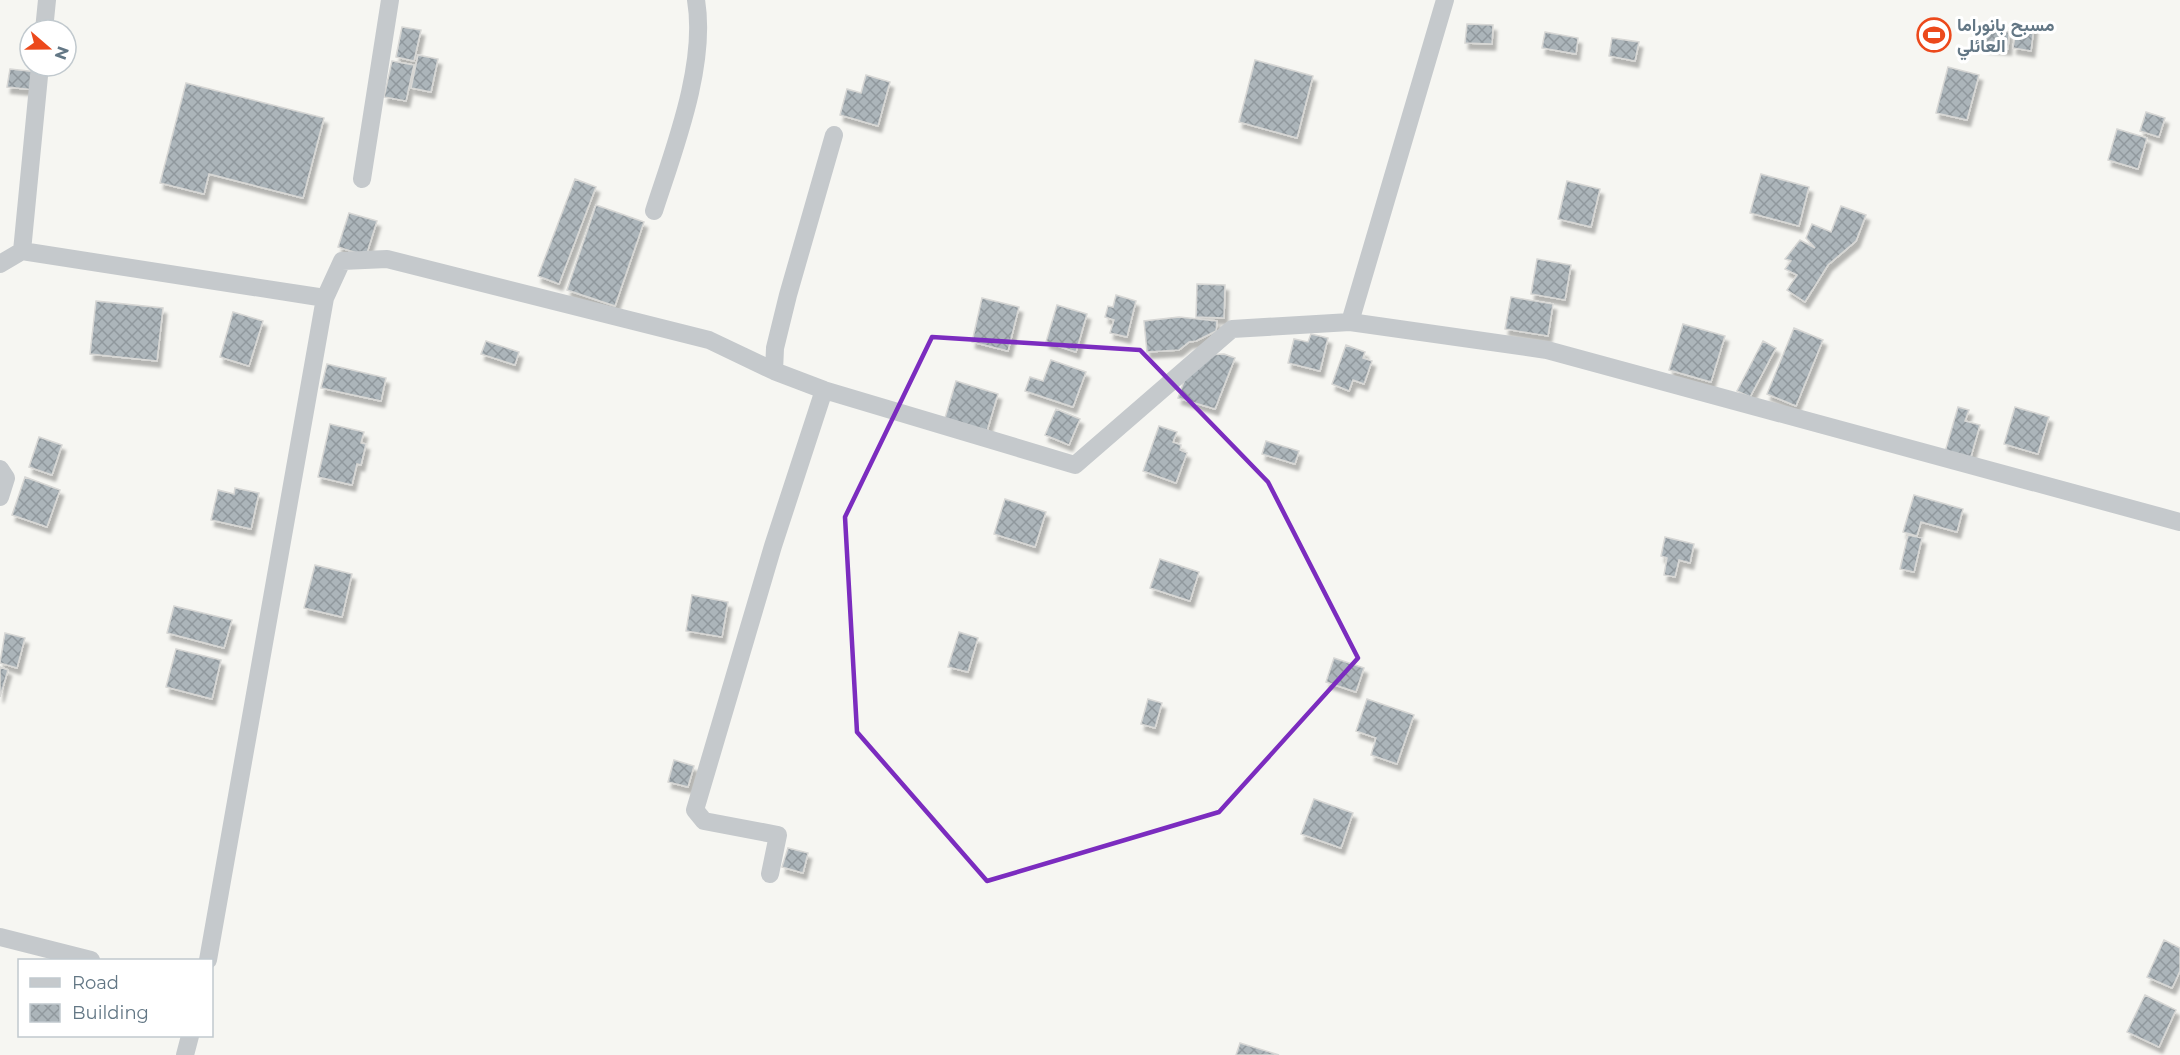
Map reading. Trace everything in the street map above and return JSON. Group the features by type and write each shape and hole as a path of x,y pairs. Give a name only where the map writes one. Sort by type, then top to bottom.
{"street":[{"path":"45,18 47,0"},
{"path":"362,179 390,0"},
{"path":"654,211 685,115 700,25 696,0"},
{"path":"1350,322 1445,0"},
{"path":"22,251 39,78"},
{"path":"774,371 775,348 788,295 834,135"},
{"path":"0,264 22,251 325,298"},
{"path":"208,959 325,298 342,261 387,259 709,340 774,371 824,390 1075,465 1232,329 1350,322 1547,350 2180,522"},
{"path":"770,874 778,835 704,820 695,810 773,546 824,390"},
{"path":"0,469 6,477 0,497"},
{"path":"0,938 87,959"},
{"path":"185,1055 190,1037"}],"highlighted area":[{"path":"932,337 1140,350 1268,482 1358,658 1219,812 987,881 857,732 845,517"}],"building":[{"path":"1467,24 1493,25 1492,44 1465,43"},
{"path":"2017,24 2034,26 2031,51 2013,48"},
{"path":"402,27 421,30 414,61 396,57"},
{"path":"1986,30 2009,32 2008,49 1985,47"},
{"path":"1545,32 1578,38 1576,54 1542,48"},
{"path":"1612,38 1639,42 1635,61 1609,56"},
{"path":"418,55 438,59 431,92 411,88"},
{"path":"1255,60 1313,76 1297,138 1239,122"},
{"path":"392,61 414,65 406,101 384,97"},
{"path":"1948,67 1979,75 1967,120 1936,113"},
{"path":"10,69 18,70 18,78 36,78 35,90 7,87"},
{"path":"866,75 890,82 878,126 840,115 847,89 861,93"},
{"path":"186,83 324,118 303,198 209,174 204,194 160,183"},
{"path":"2146,112 2165,118 2159,137 2140,131"},
{"path":"2117,129 2147,138 2138,169 2108,160"},
{"path":"1761,174 1809,187 1799,226 1750,213"},
{"path":"575,179 596,187 559,284 538,276"},
{"path":"1567,181 1600,189 1591,227 1558,219"},
{"path":"596,205 644,222 615,306 567,290"},
{"path":"1841,206 1866,215 1856,241 1828,265 1805,302 1787,290 1797,275 1785,269 1791,261 1785,259 1800,240 1815,248 1806,238 1812,224 1831,232"},
{"path":"349,213 377,221 366,256 338,247"},
{"path":"1537,259 1571,265 1565,300 1531,294"},
{"path":"1197,284 1225,285 1224,318 1196,317"},
{"path":"1116,295 1136,301 1127,337 1110,333 1114,320 1105,317 1108,306 1113,307"},
{"path":"1511,297 1553,304 1548,336 1505,329"},
{"path":"982,298 1019,307 1008,351 972,342"},
{"path":"96,301 163,308 157,361 90,354"},
{"path":"1057,305 1087,314 1076,352 1046,342"},
{"path":"233,312 263,321 249,366 220,357"},
{"path":"1179,317 1217,321 1216,331 1189,342 1179,350 1147,352 1144,321"},
{"path":"1683,324 1725,336 1711,382 1669,370"},
{"path":"1794,328 1823,340 1796,406 1767,394"},
{"path":"1311,334 1328,338 1320,371 1288,363 1294,339 1308,342"},
{"path":"486,341 519,352 515,365 481,354"},
{"path":"1763,341 1776,348 1750,397 1737,391"},
{"path":"1346,345 1365,352 1363,358 1372,361 1364,384 1353,380 1349,391 1332,384"},
{"path":"1224,354 1235,358 1215,409 1178,398 1187,373 1207,355"},
{"path":"1051,360 1086,372 1073,407 1025,391 1030,377 1043,381"},
{"path":"327,364 386,378 381,401 321,388"},
{"path":"956,381 998,394 987,431 945,418"},
{"path":"1958,407 1969,410 1965,421 1980,425 1970,460 1945,452"},
{"path":"2015,407 2049,417 2038,454 2004,444"},
{"path":"1056,409 1080,419 1069,445 1045,435"},
{"path":"330,424 364,432 361,443 366,444 361,465 357,464 352,485 318,477"},
{"path":"1159,426 1177,432 1173,442 1181,445 1180,450 1187,453 1176,483 1143,471"},
{"path":"39,437 62,445 52,475 29,467"},
{"path":"1266,441 1299,451 1295,464 1262,454"},
{"path":"25,477 60,490 47,527 12,515"},
{"path":"235,488 259,493 251,529 211,520 218,490 234,494"},
{"path":"1914,495 1963,509 1957,532 1921,522 1917,536 1903,532"},
{"path":"1005,499 1046,512 1035,547 994,534"},
{"path":"1908,535 1922,538 1914,572 1900,569"},
{"path":"1665,537 1694,544 1690,563 1679,560 1675,577 1664,575 1667,558 1661,556"},
{"path":"1160,559 1199,572 1190,601 1150,588"},
{"path":"315,565 352,574 342,617 304,608"},
{"path":"692,595 728,602 722,637 686,631"},
{"path":"174,606 232,620 224,648 167,633"},
{"path":"959,632 978,638 968,672 948,667"},
{"path":"5,633 25,638 17,668 0,663"},
{"path":"176,649 221,660 212,699 166,687"},
{"path":"1334,658 1364,668 1356,692 1326,682"},
{"path":"0,667 8,670 0,697"},
{"path":"1148,699 1162,703 1155,728 1141,724"},
{"path":"1367,699 1414,715 1397,764 1371,755 1376,738 1356,731"},
{"path":"674,760 694,766 688,787 668,782"},
{"path":"1314,799 1353,813 1341,848 1301,834"},
{"path":"788,848 808,853 803,873 782,867"},
{"path":"2164,940 2180,948 2180,971 2172,988 2147,977"},
{"path":"2145,995 2176,1010 2159,1047 2127,1032"},
{"path":"1240,1043 1279,1055 1236,1055"}],"place":[{"name":"مسبح بانوراما العائلي","path":"1934,35"}]}
